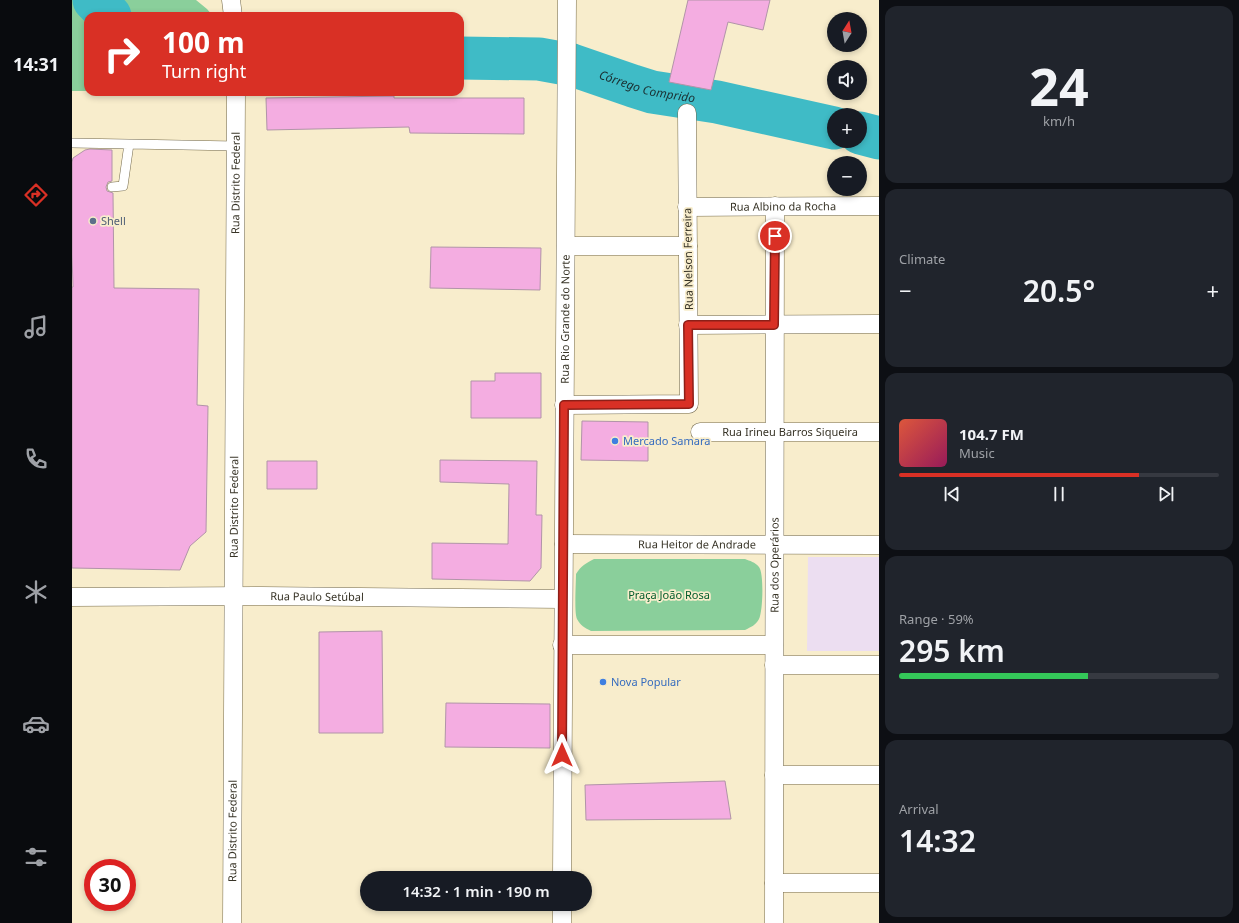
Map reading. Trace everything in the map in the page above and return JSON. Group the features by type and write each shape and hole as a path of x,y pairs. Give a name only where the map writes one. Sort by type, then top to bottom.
{"street":[{"path":"231,0 232,12"},
{"name":"Rua Rio Grande do Norte","path":"562,871 562,645 568,56 567,0"},
{"name":"Rua Distrito Federal","path":"232,923 236,96"},
{"name":"Rua Nelson Ferreira","path":"564,405 689,404 687,114"},
{"name":"Rua dos Operários","path":"774,923 775,206"},
{"name":"Rua Albino da Rocha","path":"687,207 879,206"},
{"path":"566,246 688,246"},
{"path":"688,325 879,324"},
{"name":"Rua Irineu Barros Siqueira","path":"700,432 879,432"},
{"name":"Rua Heitor de Andrade","path":"564,544 879,545"},
{"name":"Rua Paulo Setúbal","path":"72,597 234,596 563,599"},
{"path":"562,645 774,645"},
{"path":"774,665 879,665"},
{"path":"774,775 879,775"},
{"path":"774,883 879,883"},
{"path":"562,911 562,923"}],"lane":[{"path":"72,143 236,146"},
{"path":"112,187 123,186 128,144"}],"shaded area":[{"path":"808,557 879,557 879,651 807,651"}],"green space":[{"path":"72,0 196,0 210,12 84,12 84,91 72,91"},
{"name":"Praça João Rosa","path":"594,559 745,559 756,564 761,571 762,592 759,619 755,624 745,630 591,631 583,626 577,619 575,604 576,574 584,565"}],"building":[{"path":"688,0 770,0 763,30 728,22 711,90 669,82"},
{"path":"394,96 394,98 524,98 524,134 410,133 409,127 267,130 266,98"},
{"path":"85,150 112,150 112,181 108,182 106,187 107,191 113,193 114,288 199,289 197,405 208,406 206,532 190,546 180,570 72,568 72,162 73,158"},
{"path":"431,247 541,248 540,290 430,288"},
{"path":"495,373 541,373 541,418 471,418 471,381 495,381"},
{"name":"Mercado Samara","path":"582,421 648,422 648,461 581,460"},
{"path":"440,460 537,461 536,515 542,515 541,568 530,581 432,579 432,543 508,544 509,484 440,482"},
{"path":"267,461 317,461 317,489 267,489"},
{"path":"382,631 383,733 319,733 319,632"},
{"path":"446,703 550,704 550,748 445,747"},
{"path":"725,781 731,819 586,820 585,785"}],"waterway":[{"name":"Córrego Comprido","path":"94,0 106,12"},
{"name":"Córrego Comprido","path":"464,58 539,59 572,65 652,92 717,102 827,126"},
{"name":"Córrego Comprido","path":"867,135 879,138"}],"place":[{"name":"Shell","path":"93,221"},
{"name":"Mercado Samara","path":"615,441"},
{"name":"Nova Popular","path":"603,682"}],"route":[{"path":"562,755 564,405 689,404 688,325 774,325 775,236"}]}
